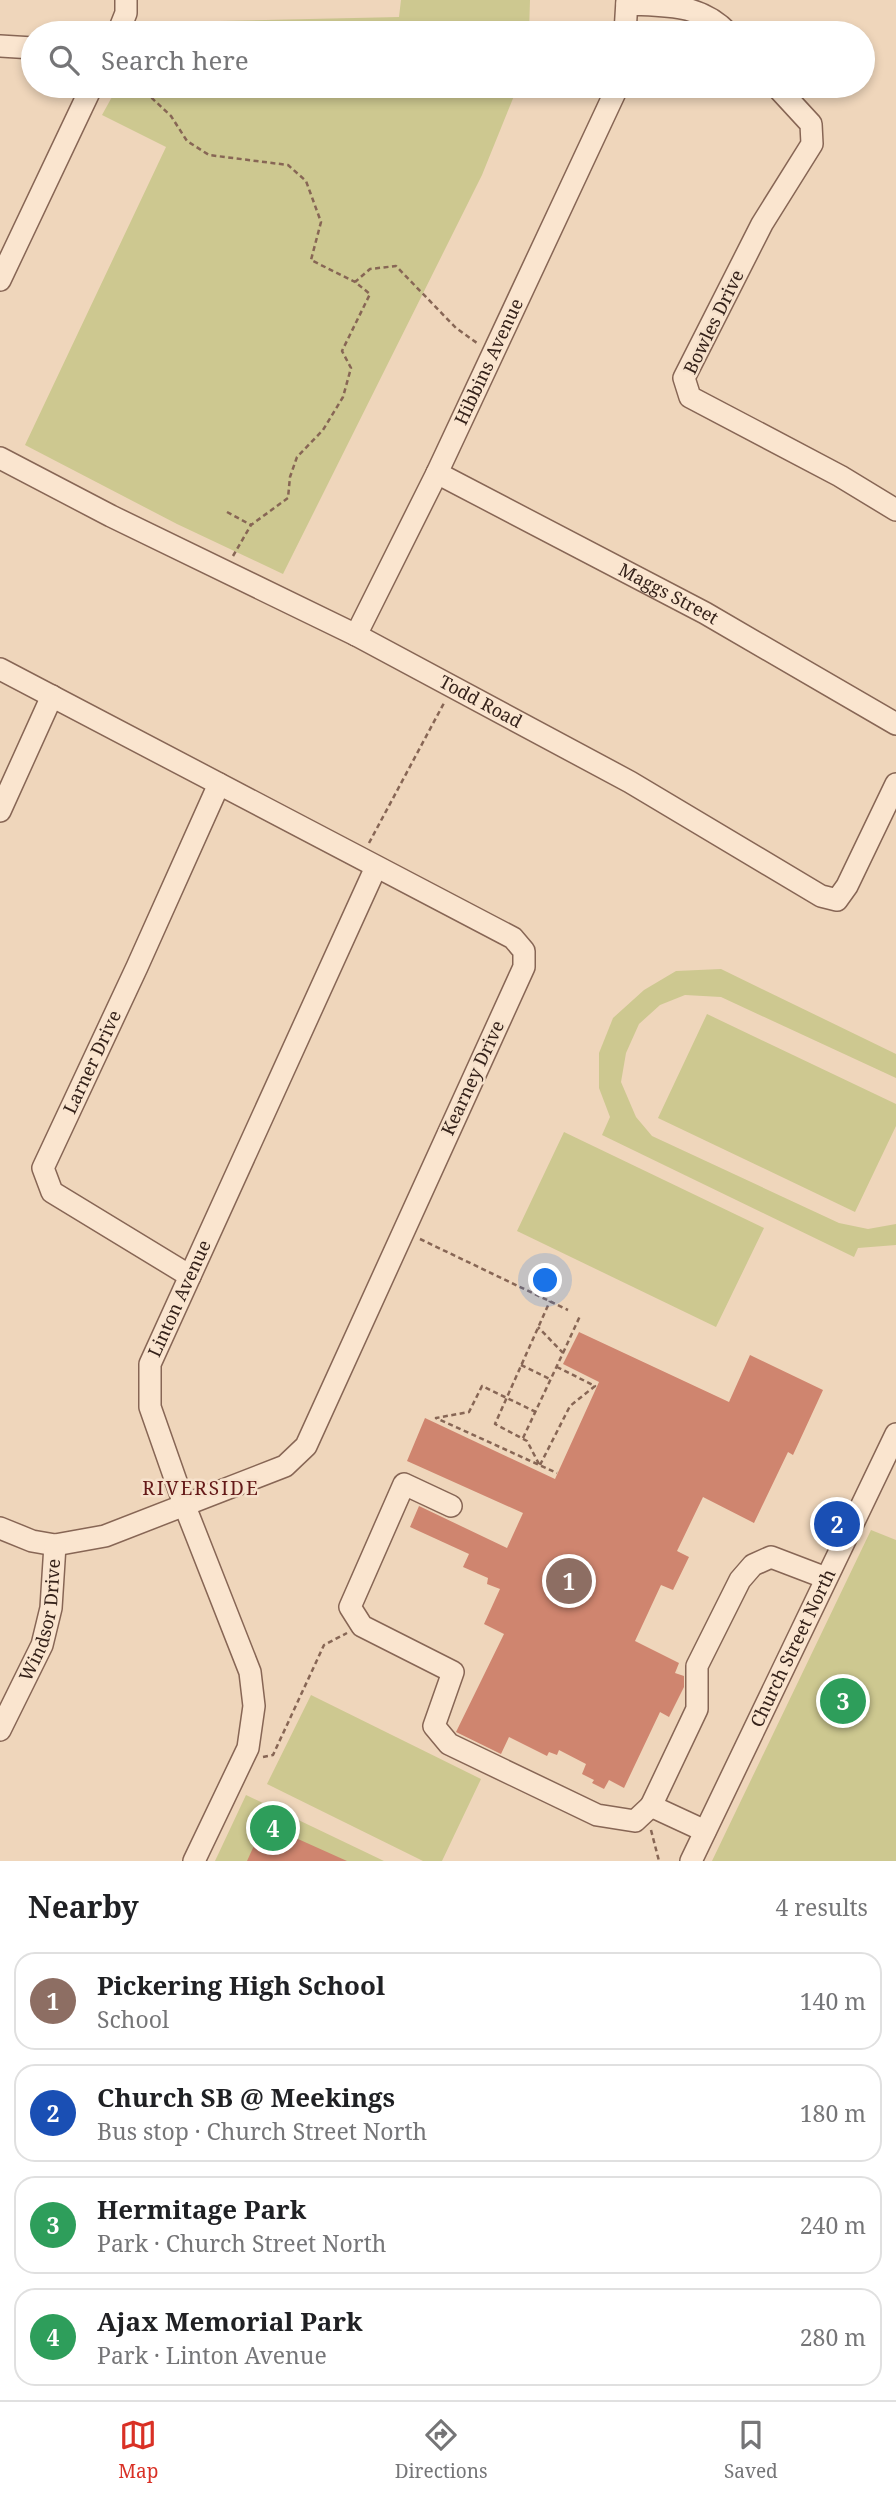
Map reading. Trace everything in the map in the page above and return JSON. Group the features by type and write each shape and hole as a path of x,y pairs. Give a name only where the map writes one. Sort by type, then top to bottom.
{"street":[{"path":"123,21 126,0"},
{"path":"626,21 627,2 687,7 713,21"},
{"path":"0,46 21,47"},
{"path":"0,280 95,98"},
{"name":"Hibbins Avenue","path":"356,635 437,473 612,98"},
{"name":"Bowles Drive","path":"787,98 811,124 811,144 762,224 684,378 690,397 840,476 896,510"},
{"name":"Todd Road","path":"0,458 124,522 356,635 630,782 821,897 837,900 847,886 896,784"},
{"name":"Maggs Street","path":"437,473 705,613 896,724"},
{"name":"Kearney Drive","path":"0,669 513,938 524,951 524,967 306,1446 285,1466 105,1536 55,1545 32,1541 0,1528"},
{"path":"0,811 52,696"},
{"name":"Larner Drive","path":"190,1276 52,1192 43,1168 219,784"},
{"name":"Linton Avenue","path":"194,1861 248,1748 254,1706 250,1672 184,1504 150,1407 150,1364 369,863"},
{"name":"Church Street North","path":"691,1861 826,1578 894,1445"},
{"path":"451,1506 404,1484 350,1607 362,1626 453,1672 434,1726 449,1744 597,1815 635,1821 651,1806 697,1709 697,1666 740,1580 753,1565 771,1557 826,1578"},
{"name":"Windsor Drive","path":"0,1730 41,1645 51,1608 55,1545"},
{"path":"651,1806 705,1831"}],"path":[{"path":"152,98 171,116 187,141 209,155 288,165 306,181 321,222 311,260 355,282 370,294 342,351 351,368 343,397 323,430 297,457 290,478 288,498 251,525 233,557"},
{"path":"355,282 370,268 396,266 456,328 492,352"},
{"path":"227,512 251,525"},
{"path":"369,863 444,703"},
{"path":"404,1231 568,1310"},
{"path":"540,1465 527,1441 495,1424 550,1301"},
{"path":"523,1439 580,1316"},
{"path":"538,1327 563,1353"},
{"path":"522,1365 551,1379"},
{"path":"540,1465 570,1406 595,1386 556,1367"},
{"path":"536,1412 482,1386 470,1412 436,1418 557,1473"},
{"path":"257,1759 273,1755 324,1645 362,1626"}],"shaded area":[{"path":"401,0 530,0 529,21 219,21 399,17"},
{"path":"111,98 513,98 482,175 283,574 177,524 25,445 166,147 102,115"},
{"path":"721,969 896,1054 896,1078 721,997 685,995 660,1005 639,1024 626,1053 621,1082 636,1117 652,1136 839,1223 868,1229 896,1224 896,1245 858,1248 854,1257 602,1135 610,1117 599,1088 599,1053 613,1018 644,990 676,971"},
{"path":"707,1014 896,1104 896,1126 855,1212 658,1118"},
{"path":"564,1132 764,1228 716,1327 517,1231"},
{"path":"871,1530 896,1540 896,1861 712,1861"},
{"path":"311,1695 481,1779 442,1861 423,1861 267,1784"},
{"path":"246,1795 384,1861 215,1861"}],"building":[{"path":"579,1332 729,1402 750,1355 823,1390 793,1455 788,1452 754,1523 703,1497 677,1551 689,1557 673,1590 661,1585 635,1641 679,1663 675,1673 684,1676 684,1687 669,1717 660,1712 624,1788 609,1780 604,1789 592,1783 594,1780 582,1774 586,1764 559,1750 557,1755 549,1752 547,1756 509,1737 501,1754 456,1732 504,1634 484,1624 500,1589 487,1584 488,1578 463,1567 469,1554 410,1527 419,1506 507,1548 523,1513 407,1461 425,1418 555,1479 599,1382 563,1364"},
{"path":"269,1826 347,1861 247,1861 257,1839 262,1841"}],"place":[{"name":"Church SB @ Meekings","path":"837,1524"},
{"name":"Pickering High School","path":"569,1581"},
{"name":"Hermitage Park","path":"843,1701"},
{"name":"Ajax Memorial Park","path":"273,1828"}],"district":[{"name":"RIVERSIDE","path":"201,1488"}]}
